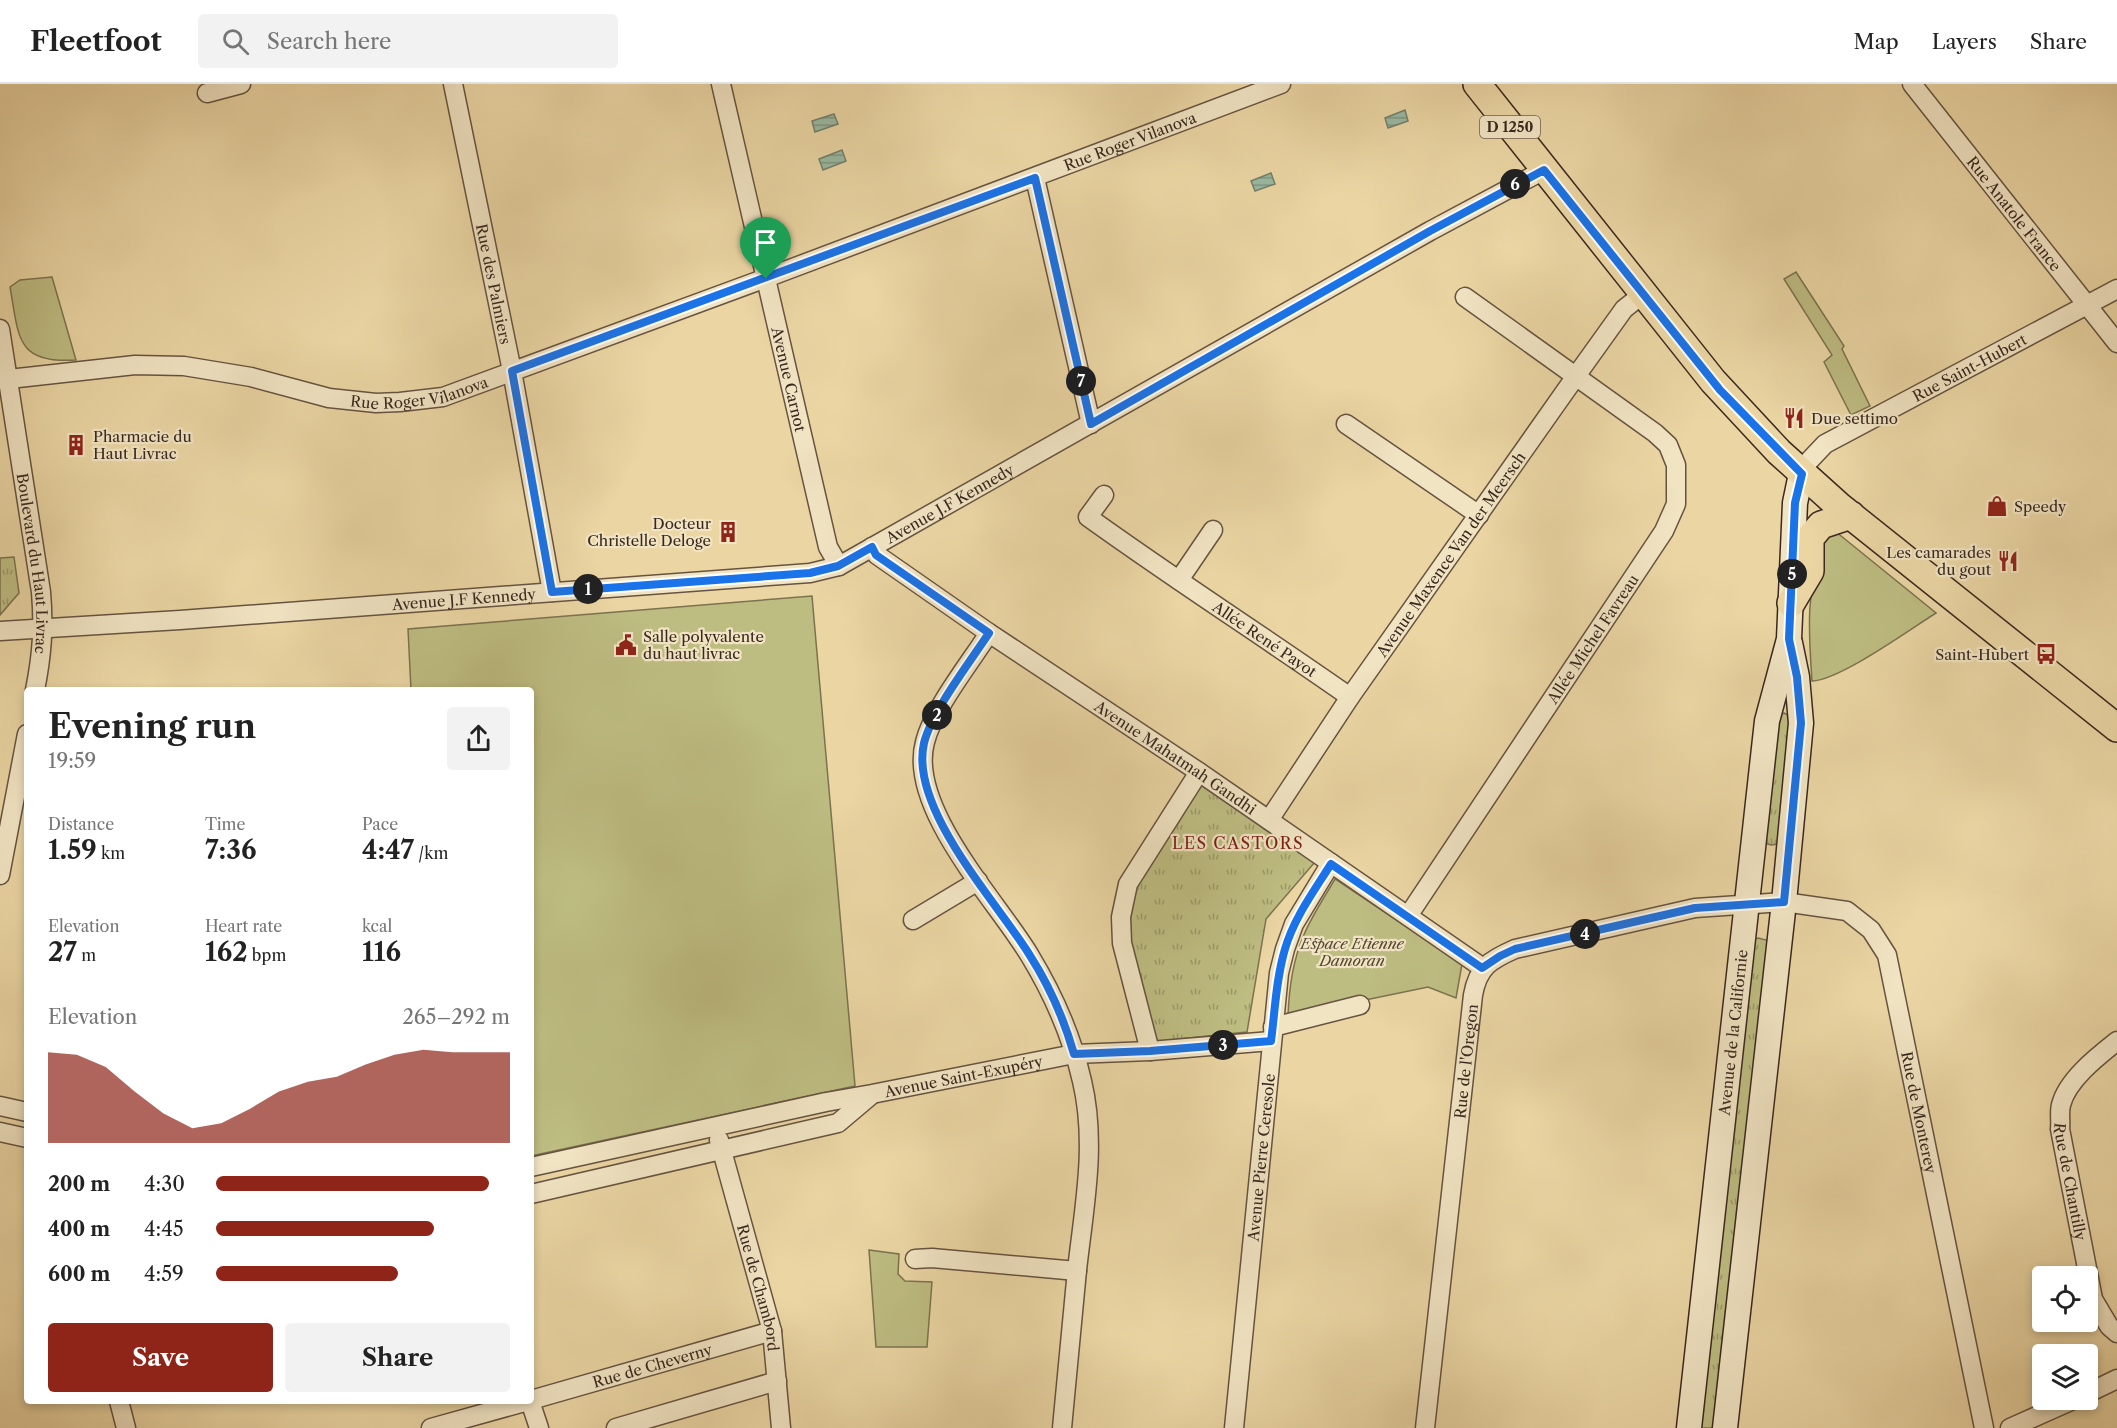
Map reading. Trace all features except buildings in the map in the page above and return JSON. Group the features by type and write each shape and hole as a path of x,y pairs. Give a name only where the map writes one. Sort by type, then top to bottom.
{"main road":[{"name":"D 1250","path":"1477,84 1720,390 1802,474 2117,728"},
{"path":"1791,603 1810,571 1810,538 1821,525 1851,515"}],"street":[{"path":"207,93 241,84"},
{"name":"Rue des Palmiers","path":"453,84 512,371 552,592"},
{"name":"Avenue Carnot","path":"721,84 828,547 838,566"},
{"name":"Rue Roger Vilanova","path":"9,379 135,365 183,366 251,377 329,398 376,403 443,397 766,279 1281,84"},
{"name":"Rue Anatole France","path":"1912,84 2117,343"},
{"name":"Avenue J.F Kennedy","path":"0,631 810,573 838,566 1430,231 1544,170"},
{"path":"1035,178 1091,424"},
{"name":"Rue Saint-Hubert","path":"1802,474 1808,462 1825,444 2117,289"},
{"name":"Avenue Maxence Van der Meersch","path":"1269,820 1350,697 1576,376 1624,309 1643,294"},
{"name":"Allée Michel Favreau","path":"1408,916 1664,531 1676,504 1676,465 1668,445 1655,433 1465,297"},
{"name":"Boulevard du Haut Livrac","path":"0,329 41,592 44,628 37,687"},
{"path":"1346,424 1479,515"},
{"name":"Avenue de la Californie","path":"1689,1428 1767,721 1789,639 1795,503 1802,474"},
{"name":"Allée René Payot","path":"1104,495 1088,517 1350,697"},
{"path":"1179,580 1213,530"},
{"name":"Avenue Mahatmah Gandhi","path":"872,547 876,555 989,633 1200,772 1482,968"},
{"path":"989,633 940,709 928,733 922,756 926,787 934,808 978,881 1040,972 1063,1021 1082,1080 1089,1117 1089,1168 1062,1428"},
{"name":"Avenue de la Californie","path":"1725,1428 1784,902 1801,723 1797,677 1789,639"},
{"path":"0,875 24,750"},
{"path":"1150,1051 1122,942 1123,901 1128,884 1200,772"},
{"name":"Avenue Pierre Ceresole","path":"1234,1428 1279,973 1294,924 1331,864"},
{"path":"913,920 978,881"},
{"name":"Rue de Monterey","path":"1746,904 1784,902 1847,911 1871,930 1887,955 1984,1428"},
{"path":"1482,968 1515,949 1695,908 1746,904"},
{"name":"Rue de l'Oregon","path":"1425,1428 1473,995 1475,981 1482,968"},
{"name":"Avenue Saint-Exupéry","path":"534,1166 826,1102 1074,1054 1150,1051 1272,1034 1359,1005"},
{"name":"Rue de Chantilly","path":"2117,1041 2094,1059 2070,1086 2061,1104 2061,1129 2093,1299 2109,1326 2117,1333"},
{"name":"Avenue Saint-Exupéry","path":"534,1193 838,1123 872,1094"},
{"path":"0,1106 24,1111"},
{"path":"716,1127 723,1151"},
{"path":"0,1132 24,1137"},
{"name":"Rue de Chambord","path":"723,1151 772,1331 781,1428"},
{"path":"915,1259 933,1258 1077,1271"},
{"name":"Rue de Cheverny","path":"534,1400 772,1331"},
{"path":"2098,1388 2117,1379"},
{"path":"616,1428 777,1381"},
{"path":"120,1404 126,1428"},
{"name":"Rue de Cheverny","path":"431,1428 519,1404"},
{"path":"531,1404 539,1428"},
{"path":"2010,1428 2050,1410"}],"green space":[{"path":"1796,272 1844,346 1842,349 1870,406 1851,415 1824,362 1832,355 1784,279"},
{"path":"52,277 76,360 41,357 31,352 19,333 10,287 20,280"},
{"path":"1835,531 1936,613 1856,664 1812,681 1809,625 1811,591 1825,536"},
{"path":"14,557 19,593 0,615 0,558"},
{"path":"812,596 855,1086 534,1155 534,687 411,687 408,629"},
{"path":"1784,713 1794,718 1779,844 1771,845 1764,843 1778,716"},
{"path":"1196,782 1315,862 1266,919 1247,1032 1150,1042 1128,943 1132,884"},
{"name":"Espace Etienne Damoran","path":"1335,879 1462,964 1456,998 1428,987 1288,1016 1292,976 1299,947 1310,922"},
{"path":"1753,939 1770,941 1719,1428 1696,1428"},
{"path":"869,1250 899,1254 898,1274 905,1281 932,1282 927,1347 876,1347"}],"shaded area":[{"path":"1405,110 1408,121 1388,128 1385,118"},
{"path":"834,114 838,124 815,132 812,121"},
{"path":"842,150 846,161 823,170 819,159"},
{"path":"1271,173 1275,184 1255,191 1251,181"}],"place":[{"name":"Due settimo","path":"1794,418"},
{"name":"Pharmacie du Haut Livrac","path":"76,445"},
{"name":"Speedy","path":"1997,506"},
{"name":"Docteur Christelle Deloge","path":"728,532"},
{"name":"Les camarades du gout","path":"2008,561"},
{"name":"Salle polyvalente du haut livrac","path":"626,645"},
{"name":"Saint-Hubert","path":"2046,654"}],"district":[{"name":"LES CASTORS","path":"1238,843"}],"route":[{"path":"1544,170 1720,390 1802,474 1796,490 1789,639 1797,677 1801,723 1784,902 1695,908 1515,949 1482,968 1331,864 1294,924 1285,949 1279,973 1271,1041 1150,1051 1074,1054 1063,1021 1040,972 953,842 934,808 926,787 922,756 928,733 940,709 989,633 876,555 872,547 838,566 810,573 552,592 512,371 766,279 1035,178 1091,424 1430,231 1544,170"}]}
